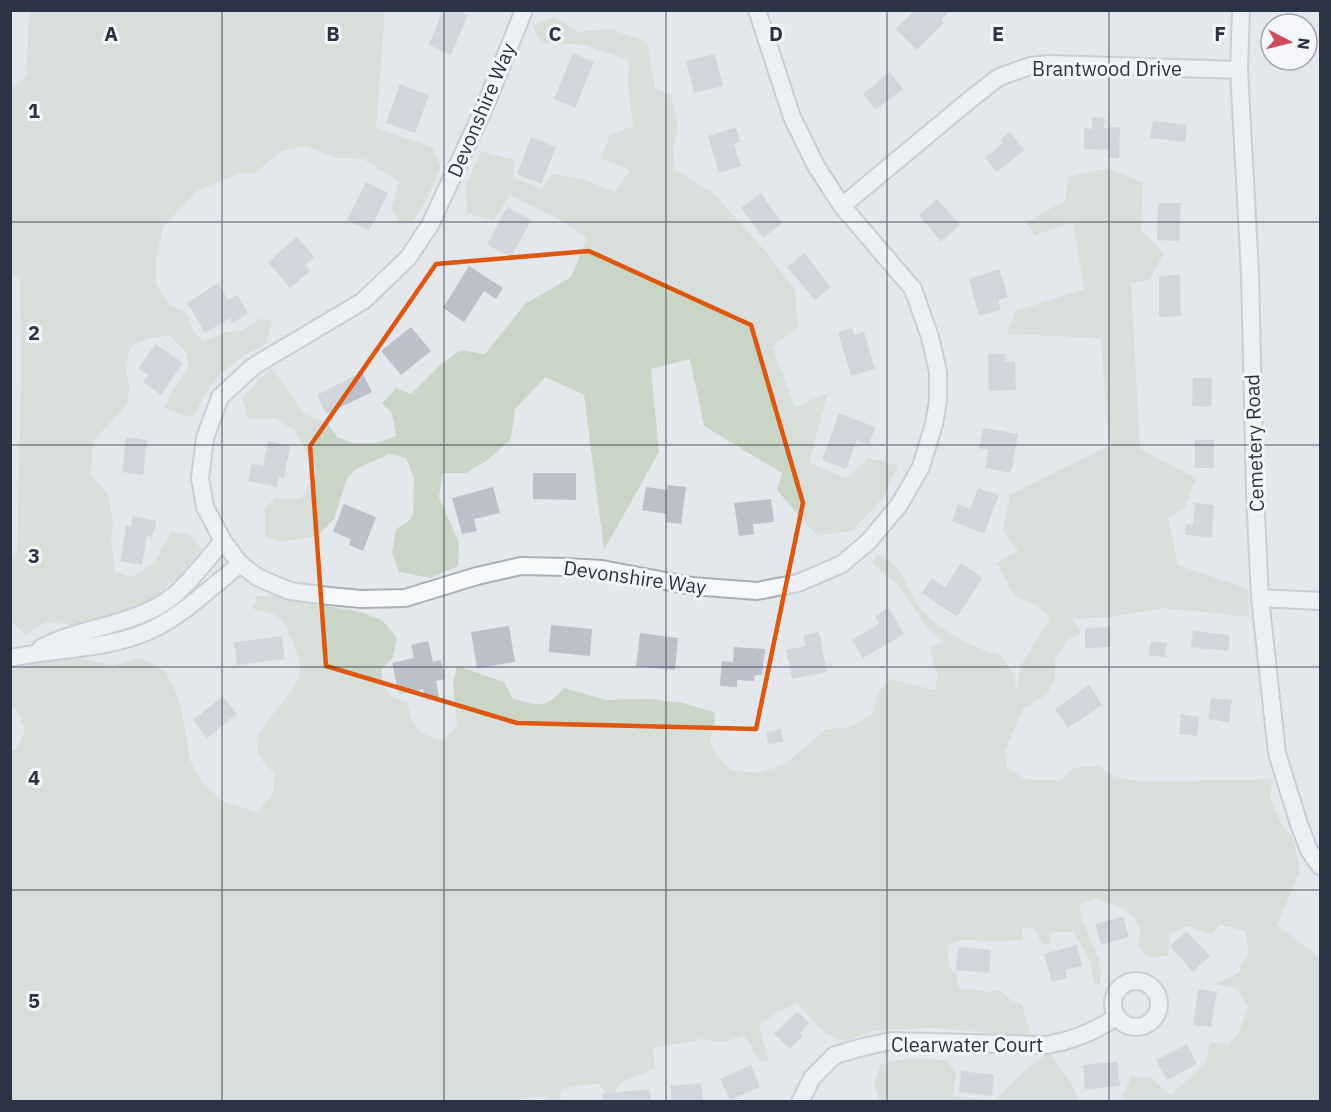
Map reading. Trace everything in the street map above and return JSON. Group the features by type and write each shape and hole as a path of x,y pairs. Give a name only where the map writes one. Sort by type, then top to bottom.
{"street":[{"name":"Devonshire Way","path":"524,10 486,104 430,225 408,258 363,301 254,366 220,397 205,438 200,478 205,507 223,541 240,564 258,578 290,591 361,599 405,598 477,576 521,566 602,570 692,586 757,591 798,583 842,564 870,541 899,505 921,467 934,424 938,401 938,372 920,305 913,290 842,206 816,166 796,125 758,10"},
{"name":"Cemetery Road","path":"1241,10 1239,70 1250,273 1260,598 1277,753 1299,824 1309,850 1320,866"},
{"name":"Brantwood Drive","path":"842,206 972,98 1012,71 1049,64 1239,70"},
{"path":"33,653 56,640 131,617 173,596 223,541"},
{"path":"10,658 97,645 149,631 175,615 240,564"},
{"path":"1260,598 1320,601"},
{"name":"Clearwater Court","path":"800,1101 812,1078 836,1055 863,1047 891,1041 1046,1045 1065,1042 1086,1034 1116,1017"}],"highlighted area":[{"path":"589,251 751,325 803,503 756,729 517,723 326,666 310,446 436,264"}],"green space":[{"path":"29,11 385,11 376,128 433,148 440,167 428,197 412,222 398,222 392,207 399,182 363,159 338,158 306,146 282,151 255,173 237,174 198,190 163,227 156,261 156,284 169,305 186,312 194,332 204,341 224,333 242,330 260,319 272,320 267,343 245,355 219,376 203,398 194,417 165,408 169,396 189,365 186,353 169,335 148,339 131,346 125,365 130,388 126,406 93,441 91,476 107,492 113,519 111,538 115,572 133,577 155,562 171,532 189,535 202,549 181,575 150,600 102,618 74,625 45,622 26,635 13,623 11,615 10,555 17,552 21,369 20,277 10,275 10,90 26,77"},
{"path":"553,17 579,32 611,29 647,42 655,88 671,95 678,127 673,148 675,170 713,193 766,252 795,291 798,327 772,347 795,407 828,393 809,462 846,479 868,458 898,465 883,498 853,530 817,536 777,490 782,473 704,426 690,359 651,369 659,452 604,550 584,395 545,377 515,409 511,439 488,460 466,473 443,473 439,497 459,543 458,566 431,578 399,572 392,552 396,529 408,522 413,515 414,478 406,458 389,454 356,469 347,478 334,519 317,536 283,542 265,536 265,509 275,498 300,499 316,470 295,431 275,418 248,419 242,398 271,368 291,393 303,414 326,422 337,437 352,443 376,443 396,436 392,413 382,403 396,388 411,394 442,363 461,350 485,354 525,304 571,277 587,238 559,219 510,195 493,221 467,213 466,186 481,151 514,160 514,178 542,189 551,174 583,179 615,192 630,170 601,158 610,135 633,126 628,84 629,60 585,45 542,43 532,26"},
{"path":"1107,168 1143,183 1141,230 1164,253 1149,280 1131,283 1140,449 1196,478 1185,507 1168,518 1178,565 1248,589 1249,617 1165,608 1111,617 1072,619 1081,633 1066,641 1055,661 1055,679 1047,694 1022,710 1005,751 1007,767 1024,779 1059,781 1074,768 1099,766 1114,776 1140,782 1273,779 1270,798 1280,822 1293,838 1300,871 1277,925 1320,958 1320,1101 1124,1101 1123,1094 1132,1076 1150,1078 1171,1095 1205,1063 1211,1042 1229,1044 1239,1033 1247,1007 1238,989 1216,984 1238,973 1249,952 1245,931 1220,925 1211,935 1188,926 1170,934 1168,956 1150,958 1139,948 1140,925 1125,909 1096,898 1080,904 1084,924 1099,962 1100,984 1095,985 1091,962 1073,931 1051,933 1050,944 1043,945 1033,928 1022,927 1023,940 991,942 964,939 947,946 949,967 957,975 958,988 986,992 1000,991 1011,1000 1022,1004 1030,1033 1011,1035 933,1028 873,1031 843,1042 824,1032 797,1003 775,1013 759,1026 769,1062 760,1061 745,1036 723,1042 702,1039 653,1048 655,1068 622,1082 609,1099 598,1083 562,1089 559,1102 548,1101 547,1096 511,1100 510,1102 11,1101 10,750 16,750 25,731 19,714 11,708 11,670 51,660 81,658 114,666 140,657 166,672 180,702 190,760 201,781 224,802 257,812 273,794 275,773 262,760 257,748 259,736 293,689 299,677 300,663 283,621 269,613 253,609 257,596 290,595 320,605 361,612 382,620 397,638 393,657 381,669 387,692 394,698 407,702 414,724 421,732 443,740 457,726 453,682 457,666 504,682 512,698 528,703 546,703 564,688 606,700 650,699 683,703 714,712 715,722 710,742 716,755 731,770 756,773 784,765 826,729 851,727 873,714 878,693 890,679 934,690 938,678 930,648 942,641 928,628 899,586 872,563 877,554 893,563 920,607 937,624 967,643 1000,655 1013,673 1017,691 1020,667 1050,618 1034,604 1014,596 997,563 1018,551 1003,530 1010,495 1109,446 1101,338 1007,334 1015,311 1084,289 1073,222 1035,235 1025,222 1065,201 1068,177"},
{"path":"1049,1053 1070,1082 1080,1101 994,1101 1029,1066"},
{"path":"911,1058 946,1060 956,1073 953,1096 994,1101 880,1101 874,1084 881,1064"}],"building":[{"path":"443,10 456,10 468,15 451,55 429,45"},
{"path":"915,10 951,10 941,20 944,23 917,50 896,29"},
{"path":"573,53 594,62 575,108 554,99"},
{"path":"715,54 723,86 694,93 686,61"},
{"path":"890,72 903,89 875,110 863,94"},
{"path":"400,84 429,95 415,133 386,123"},
{"path":"1092,117 1105,118 1104,128 1120,127 1119,158 1109,158 1109,150 1084,149 1084,128 1092,129"},
{"path":"1153,121 1187,125 1185,142 1150,138"},
{"path":"736,127 740,142 734,144 741,166 719,173 708,136"},
{"path":"1010,132 1024,150 997,172 985,158 1003,143 1000,140"},
{"path":"531,137 556,147 541,184 517,174"},
{"path":"366,182 388,193 369,231 347,220"},
{"path":"761,193 782,223 763,238 741,208"},
{"path":"937,199 960,225 941,242 919,215"},
{"path":"1158,203 1181,203 1179,241 1157,240"},
{"path":"507,207 531,220 511,257 487,245"},
{"path":"297,237 314,257 305,265 310,271 290,288 268,262"},
{"path":"804,253 831,287 815,300 787,267"},
{"path":"469,266 503,288 496,299 484,291 464,322 443,308"},
{"path":"1000,269 1008,297 998,300 1001,310 979,316 969,279"},
{"path":"1180,275 1181,316 1159,317 1159,276"},
{"path":"218,283 228,300 237,295 248,313 233,323 230,318 205,333 187,303"},
{"path":"411,327 431,351 401,375 381,351"},
{"path":"852,328 854,335 864,332 875,369 851,376 838,332"},
{"path":"156,344 183,363 161,395 143,382 148,375 138,368"},
{"path":"988,354 1005,354 1005,362 1015,361 1016,390 989,391"},
{"path":"362,372 372,392 326,414 317,395"},
{"path":"1193,378 1212,378 1211,407 1192,406"},
{"path":"839,413 875,427 869,445 857,440 846,469 822,460"},
{"path":"983,428 1018,434 1011,473 985,468 988,450 979,448"},
{"path":"126,437 147,440 143,475 122,472"},
{"path":"1195,440 1214,440 1214,468 1195,468"},
{"path":"268,441 290,446 284,478 279,477 277,487 248,481 252,463 263,466"},
{"path":"533,473 576,473 576,500 533,499"},
{"path":"668,485 686,487 681,524 666,522 667,514 642,510 646,487 667,490"},
{"path":"493,487 500,513 474,519 477,531 462,534 452,498"},
{"path":"978,488 999,495 984,534 952,521 958,504 970,509"},
{"path":"771,499 774,522 753,524 754,534 739,536 734,503"},
{"path":"1195,503 1214,505 1212,537 1185,535 1186,524 1193,525"},
{"path":"344,504 376,517 363,551 349,545 351,539 333,532"},
{"path":"132,516 156,521 153,537 147,536 142,565 120,561 126,526 131,527"},
{"path":"961,563 983,578 957,617 922,593 932,578 945,587"},
{"path":"889,608 904,634 863,658 852,640 879,624 875,616"},
{"path":"551,625 592,629 590,656 549,652"},
{"path":"509,626 515,662 477,668 471,632"},
{"path":"1110,627 1111,647 1085,648 1085,628"},
{"path":"1193,631 1230,635 1228,651 1191,647"},
{"path":"819,632 827,672 792,679 786,650 806,646 803,635"},
{"path":"640,633 678,638 675,670 636,666"},
{"path":"282,636 285,659 237,665 234,642"},
{"path":"428,641 433,662 441,660 445,679 436,681 439,698 426,701 423,689 399,695 392,663 414,658 411,645"},
{"path":"1151,641 1167,643 1165,657 1149,655"},
{"path":"734,647 765,649 762,675 755,675 754,681 737,680 737,687 720,686 722,661 733,662"},
{"path":"1089,685 1102,705 1068,728 1055,709"},
{"path":"223,696 237,714 207,738 193,720"},
{"path":"1211,698 1232,700 1229,722 1208,719"},
{"path":"1181,714 1199,717 1197,736 1179,734"},
{"path":"781,729 783,742 768,744 766,732"},
{"path":"1123,917 1129,937 1101,945 1095,924"},
{"path":"1187,931 1210,956 1193,972 1170,946"},
{"path":"1077,945 1082,966 1065,970 1067,978 1052,982 1044,954"},
{"path":"958,947 991,950 989,973 956,970"},
{"path":"1198,989 1217,992 1211,1027 1193,1025"},
{"path":"797,1011 809,1023 800,1033 803,1036 790,1049 774,1034"},
{"path":"1187,1044 1197,1064 1167,1080 1156,1060"},
{"path":"1118,1062 1120,1086 1085,1089 1083,1065"},
{"path":"751,1065 760,1087 730,1100 720,1079"},
{"path":"961,1071 994,1075 992,1096 959,1092"},
{"path":"701,1083 703,1101 672,1101 670,1086"},
{"path":"650,1089 651,1101 603,1101 602,1094"}]}
